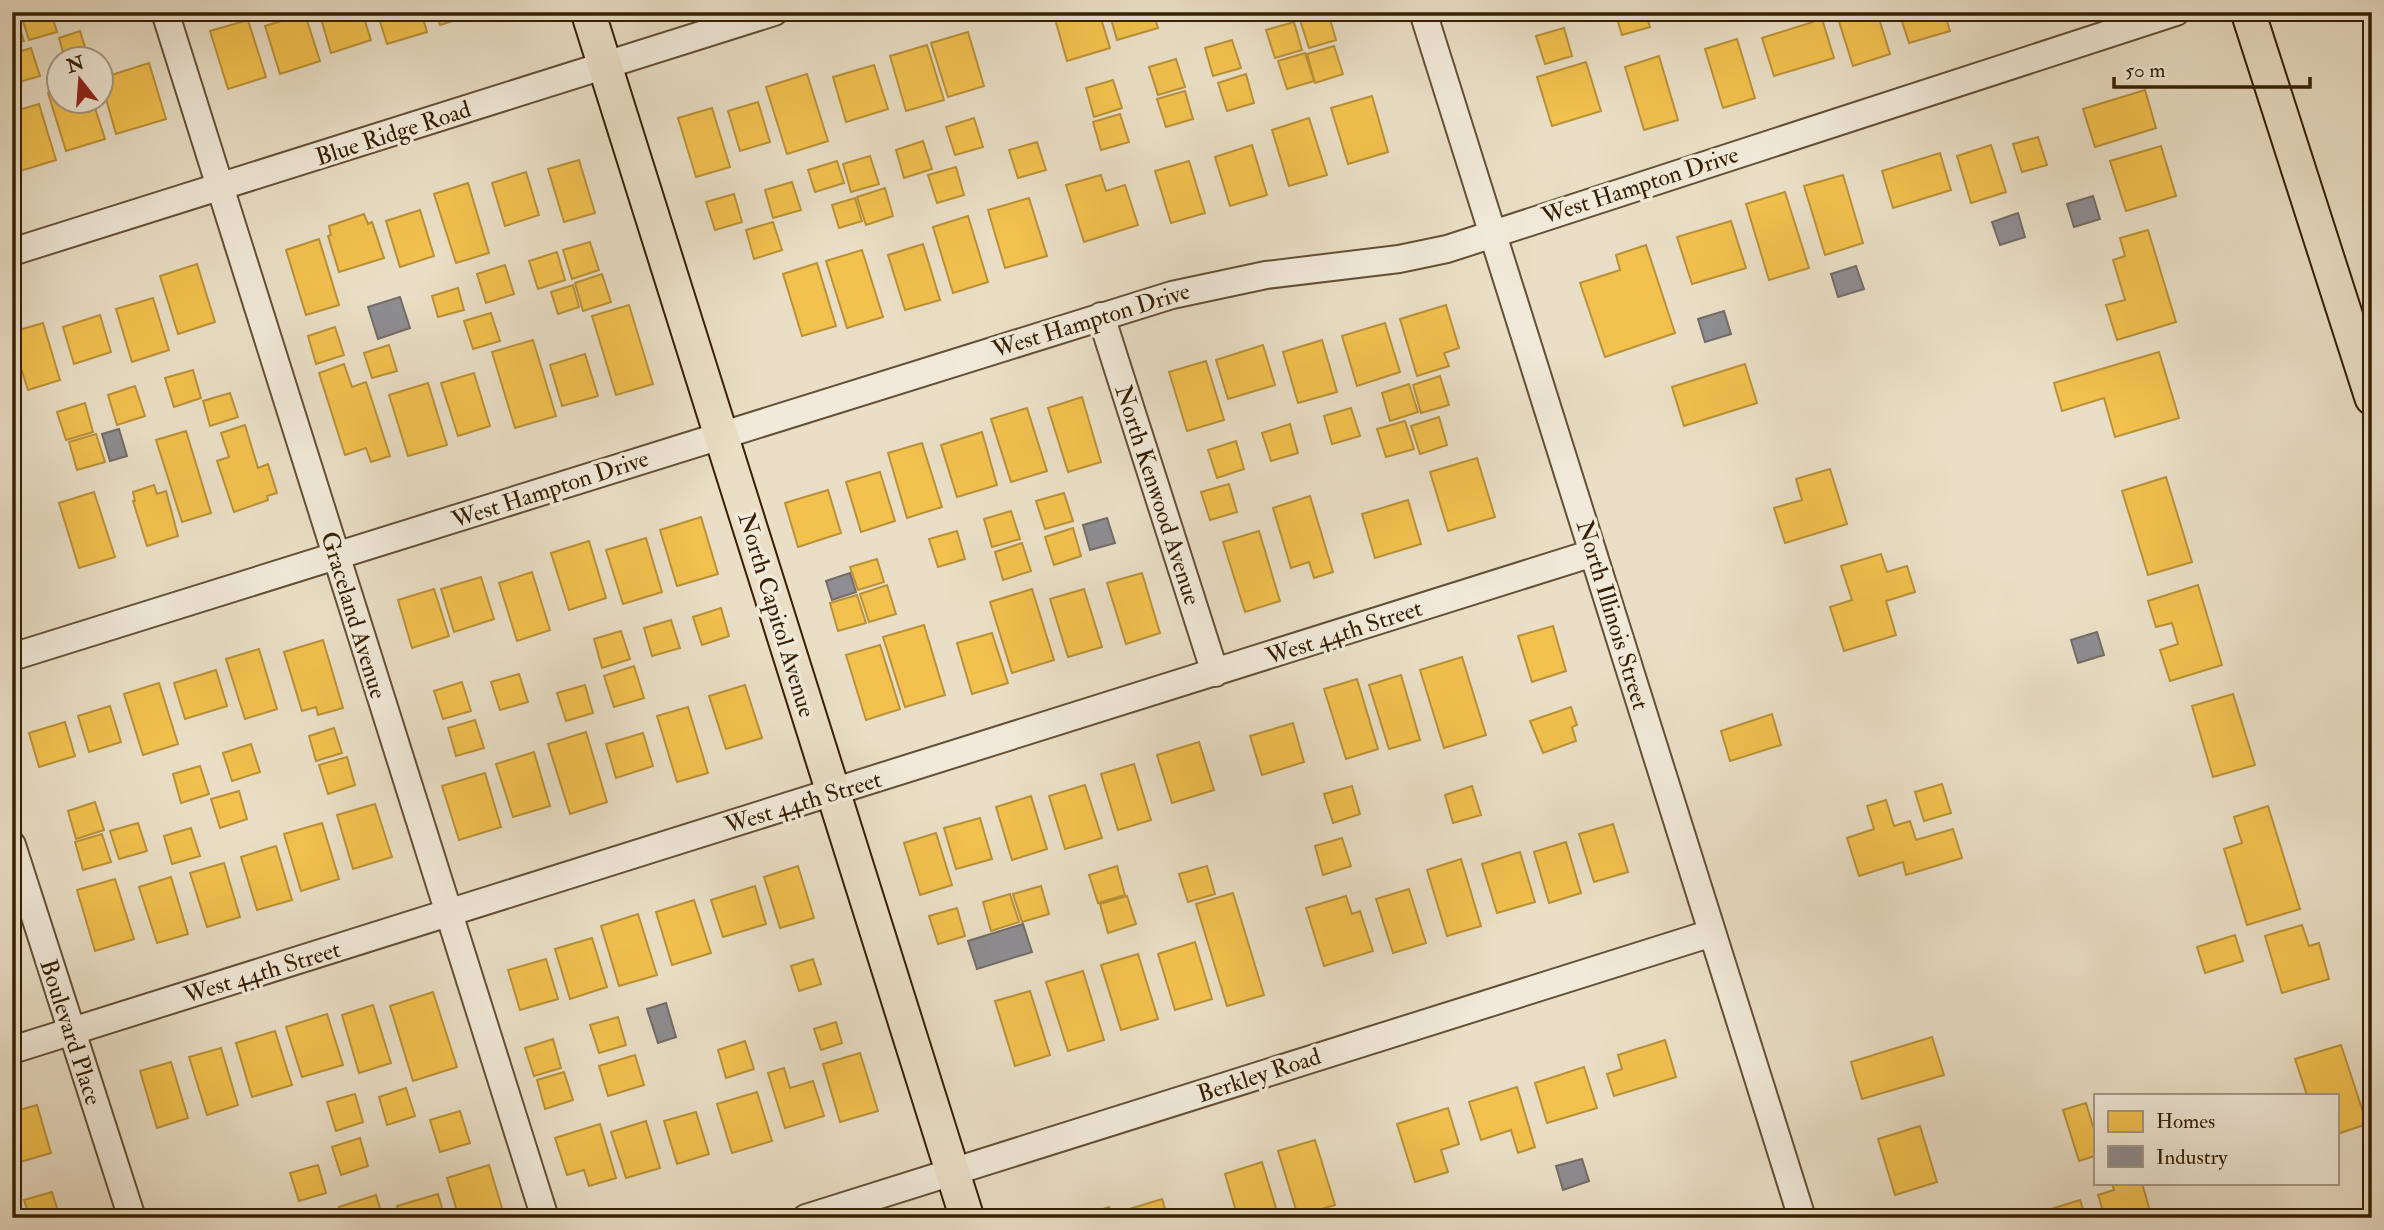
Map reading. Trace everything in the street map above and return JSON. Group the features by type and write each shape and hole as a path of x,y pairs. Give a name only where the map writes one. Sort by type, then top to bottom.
{"main road":[{"name":"North Capitol Avenue","path":"588,12 967,1218"},
{"path":"2248,12 2372,398"}],"street":[{"name":"Graceland Avenue","path":"165,12 545,1218"},
{"name":"Blue Ridge Road","path":"12,252 774,12"},
{"name":"North Illinois Street","path":"1423,12 1802,1218"},
{"name":"West Hampton Drive","path":"12,657 1101,316 1207,286 1266,275 1411,257 1447,248 2176,12"},
{"name":"North Kenwood Avenue","path":"1101,316 1214,673"},
{"name":"West 44th Street","path":"12,1050 1594,553"},
{"name":"Boulevard Place","path":"12,845 132,1218"},
{"name":"Berkley Road","path":"806,1218 1713,933"}],"building: Homes":[{"path":"20,12 51,12 57,32 29,40"},
{"path":"328,12 362,12 371,40 331,53 320,15"},
{"path":"377,12 421,12 427,32 387,44"},
{"path":"436,12 475,12 476,14 440,25"},
{"path":"1053,12 1099,12 1110,48 1067,61"},
{"path":"1109,12 1153,12 1158,28 1117,40"},
{"path":"1328,12 1336,40 1309,48 1300,20"},
{"path":"1615,12 1645,12 1650,27 1622,35"},
{"path":"1836,12 1877,12 1890,54 1853,66"},
{"path":"1899,12 1944,12 1950,31 1909,43"},
{"path":"15,13 24,41 12,44 12,14"},
{"path":"305,14 320,61 280,74 265,26"},
{"path":"1822,19 1834,58 1774,76 1762,38"},
{"path":"248,20 266,77 228,89 210,31"},
{"path":"1294,22 1302,50 1275,58 1266,30"},
{"path":"1564,28 1572,56 1545,64 1536,36"},
{"path":"80,31 85,46 61,46 59,38"},
{"path":"968,32 984,86 948,97 931,43"},
{"path":"1737,39 1755,98 1723,108 1705,49"},
{"path":"1232,40 1241,68 1213,76 1205,48"},
{"path":"927,45 944,100 906,111 890,56"},
{"path":"1334,46 1343,74 1315,83 1307,54"},
{"path":"31,48 40,76 12,84 12,54"},
{"path":"1305,53 1314,81 1287,89 1278,61"},
{"path":"1659,56 1678,120 1644,130 1625,67"},
{"path":"1176,59 1185,87 1158,95 1149,67"},
{"path":"1586,62 1601,111 1552,126 1537,77"},
{"path":"149,63 166,119 116,134 111,116 116,116 116,74"},
{"path":"874,65 888,109 846,122 833,77"},
{"path":"807,74 828,141 787,154 766,87"},
{"path":"1246,74 1254,103 1227,111 1218,83"},
{"path":"1113,80 1122,108 1094,117 1086,88"},
{"path":"2145,90 2156,128 2095,147 2083,109"},
{"path":"1185,91 1193,119 1166,127 1157,99"},
{"path":"1372,96 1388,152 1348,164 1331,108"},
{"path":"758,102 770,142 740,151 728,111"},
{"path":"39,104 56,160 14,173 12,112"},
{"path":"712,108 730,167 696,177 678,118"},
{"path":"1120,114 1129,142 1101,150 1093,122"},
{"path":"55,116 98,116 105,139 66,151"},
{"path":"974,118 983,147 955,155 946,127"},
{"path":"1309,118 1327,175 1289,186 1272,130"},
{"path":"2038,137 2047,165 2022,172 2013,144"},
{"path":"923,141 932,169 904,178 896,150"},
{"path":"1037,142 1046,170 1018,178 1009,150"},
{"path":"1252,145 1267,195 1230,206 1215,157"},
{"path":"1991,145 2006,192 1971,203 1957,156"},
{"path":"2161,146 2176,196 2126,211 2110,161"},
{"path":"1940,153 1951,190 1893,208 1882,171"},
{"path":"870,156 879,184 851,192 843,164"},
{"path":"579,160 595,213 564,222 548,169"},
{"path":"837,161 844,183 815,192 808,170"},
{"path":"1189,161 1205,213 1171,223 1155,171"},
{"path":"956,167 964,195 937,203 928,175"},
{"path":"526,172 539,215 505,226 492,183"},
{"path":"1101,175 1106,191 1125,185 1138,225 1084,242 1066,185"},
{"path":"1843,175 1863,243 1825,255 1804,186"},
{"path":"792,182 801,210 773,218 765,190"},
{"path":"468,183 489,253 456,263 434,194"},
{"path":"885,188 893,216 866,225 857,197"},
{"path":"1785,192 1809,268 1769,280 1746,204"},
{"path":"734,194 742,222 715,230 706,202"},
{"path":"855,198 862,221 839,228 832,205"},
{"path":"1029,198 1047,256 1005,268 988,210"},
{"path":"420,210 434,256 400,267 386,221"},
{"path":"364,214 368,224 372,222 384,258 339,272 328,236 331,235 329,226"},
{"path":"968,216 988,282 953,293 933,227"},
{"path":"1731,221 1746,268 1692,284 1677,237"},
{"path":"773,222 782,250 754,259 746,230"},
{"path":"2148,230 2176,322 2117,340 2106,305 2125,300 2113,260 2125,256 2120,238"},
{"path":"319,239 339,305 306,315 286,250"},
{"path":"590,242 599,270 572,279 563,250"},
{"path":"923,244 940,300 905,310 888,255"},
{"path":"1646,245 1675,333 1605,357 1580,283 1620,270 1616,255"},
{"path":"862,250 883,317 847,328 826,261"},
{"path":"557,252 565,280 538,289 529,261"},
{"path":"817,263 836,326 802,336 783,274"},
{"path":"197,264 215,322 178,334 160,276"},
{"path":"505,265 514,294 486,303 477,274"},
{"path":"602,274 611,302 583,311 575,283"},
{"path":"573,285 579,307 558,314 551,292"},
{"path":"458,288 464,310 438,317 432,296"},
{"path":"153,298 169,350 132,362 116,309"},
{"path":"629,305 653,384 616,395 592,316"},
{"path":"1446,305 1459,348 1444,353 1449,366 1417,376 1400,319"},
{"path":"491,313 500,341 473,349 464,321"},
{"path":"100,315 111,352 74,364 63,327"},
{"path":"43,323 60,380 28,390 12,340 12,332"},
{"path":"1385,323 1400,372 1357,386 1342,336"},
{"path":"335,327 344,355 316,364 308,336"},
{"path":"533,340 556,416 515,428 492,352"},
{"path":"1322,340 1337,392 1298,403 1283,352"},
{"path":"389,345 397,371 372,378 364,353"},
{"path":"1263,345 1275,385 1228,399 1216,360"},
{"path":"2159,352 2179,418 2115,437 2104,398 2062,411 2054,383"},
{"path":"585,354 598,396 562,406 550,365"},
{"path":"1206,361 1224,420 1187,431 1169,372"},
{"path":"344,364 352,387 366,382 390,456 371,462 366,448 345,455 319,373"},
{"path":"1745,364 1757,403 1684,426 1672,387"},
{"path":"193,370 201,398 174,407 165,378"},
{"path":"474,373 490,426 458,436 441,383"},
{"path":"1440,376 1449,405 1421,413 1413,385"},
{"path":"428,383 447,445 408,456 389,395"},
{"path":"1409,384 1418,412 1390,421 1382,393"},
{"path":"135,386 145,416 117,425 108,395"},
{"path":"230,393 238,417 210,426 203,401"},
{"path":"1082,397 1101,462 1068,472 1048,408"},
{"path":"85,403 93,432 66,440 57,412"},
{"path":"1027,408 1047,471 1011,482 991,419"},
{"path":"1351,408 1360,436 1332,444 1324,416"},
{"path":"1439,417 1447,445 1420,454 1411,426"},
{"path":"1405,421 1414,449 1386,457 1377,429"},
{"path":"1290,424 1298,453 1271,461 1262,433"},
{"path":"245,425 258,468 268,464 277,493 267,496 268,500 234,512 217,461 229,457 221,433"},
{"path":"186,431 211,513 182,522 156,440"},
{"path":"982,432 997,485 957,497 941,445"},
{"path":"96,434 105,462 77,470 69,442"},
{"path":"1236,441 1244,469 1217,478 1208,450"},
{"path":"922,443 942,507 907,518 888,453"},
{"path":"1477,458 1495,517 1448,531 1430,472"},
{"path":"1830,469 1847,524 1785,543 1774,508 1802,500 1796,479"},
{"path":"880,472 895,521 861,532 846,482"},
{"path":"2166,477 2192,562 2148,575 2122,491"},
{"path":"1229,484 1237,512 1210,520 1201,492"},
{"path":"154,485 157,494 166,491 178,536 147,546 133,501 133,492"},
{"path":"828,490 841,533 798,547 785,503"},
{"path":"94,492 115,557 79,568 59,503"},
{"path":"1064,493 1073,521 1045,529 1036,501"},
{"path":"1310,496 1333,572 1314,578 1309,562 1291,568 1273,508"},
{"path":"1408,500 1421,544 1375,558 1362,514"},
{"path":"1011,511 1020,539 992,547 984,519"},
{"path":"701,517 718,574 677,586 660,530"},
{"path":"1073,528 1081,556 1054,565 1045,537"},
{"path":"957,531 965,559 938,567 929,539"},
{"path":"1259,531 1280,601 1245,612 1223,542"},
{"path":"646,538 662,592 623,604 606,550"},
{"path":"589,541 606,598 569,610 551,553"},
{"path":"1022,543 1031,571 1003,580 995,552"},
{"path":"12,554 20,578 15,579 19,589 12,592"},
{"path":"1881,554 1887,572 1907,566 1915,592 1886,601 1896,635 1844,651 1830,607 1852,600 1841,566"},
{"path":"877,559 884,582 858,590 850,567"},
{"path":"532,572 550,630 517,641 499,583"},
{"path":"1142,573 1160,633 1126,644 1107,583"},
{"path":"481,577 494,619 454,632 441,589"},
{"path":"887,585 896,614 869,622 860,594"},
{"path":"2198,585 2222,665 2170,681 2160,650 2178,644 2172,623 2156,627 2148,601"},
{"path":"434,589 449,636 412,648 398,600"},
{"path":"1032,589 1054,660 1012,673 990,602"},
{"path":"1084,589 1102,647 1068,657 1050,599"},
{"path":"857,595 866,623 838,631 830,603"},
{"path":"721,608 729,636 702,645 693,617"},
{"path":"671,620 680,648 652,656 644,628"},
{"path":"924,625 945,695 905,707 883,637"},
{"path":"1553,626 1566,671 1532,682 1518,636"},
{"path":"621,631 630,659 602,668 594,639"},
{"path":"992,633 1008,683 972,694 957,643"},
{"path":"323,640 343,708 318,715 316,707 302,711 284,652"},
{"path":"880,645 900,709 866,720 846,655"},
{"path":"259,649 277,709 245,719 226,659"},
{"path":"1462,657 1486,735 1444,748 1420,670"},
{"path":"634,666 644,698 614,707 604,676"},
{"path":"216,670 227,706 185,719 174,683"},
{"path":"519,674 528,702 500,710 491,682"},
{"path":"1401,675 1420,740 1389,749 1369,685"},
{"path":"1357,679 1378,749 1346,759 1324,689"},
{"path":"462,682 471,711 443,719 434,691"},
{"path":"159,683 178,744 143,755 124,694"},
{"path":"585,685 593,713 566,721 557,693"},
{"path":"745,685 762,738 726,749 709,696"},
{"path":"2233,694 2255,765 2213,777 2192,706"},
{"path":"110,706 121,742 89,752 78,716"},
{"path":"688,707 708,773 677,782 657,716"},
{"path":"1571,707 1577,725 1572,727 1576,741 1543,753 1530,721"},
{"path":"1772,714 1781,745 1730,761 1721,731"},
{"path":"475,720 484,748 456,756 448,728"},
{"path":"65,722 75,756 39,767 29,733"},
{"path":"1293,723 1304,762 1262,775 1250,736"},
{"path":"334,728 342,753 316,761 309,736"},
{"path":"586,732 607,802 570,814 548,744"},
{"path":"643,733 653,766 616,778 606,744"},
{"path":"1199,742 1214,790 1172,803 1157,755"},
{"path":"251,744 260,772 232,781 223,753"},
{"path":"534,752 550,806 513,817 496,764"},
{"path":"347,757 355,785 328,794 319,765"},
{"path":"1134,764 1151,820 1118,830 1101,774"},
{"path":"200,766 209,794 181,803 173,774"},
{"path":"485,773 501,827 459,840 442,786"},
{"path":"1942,784 1951,813 1924,821 1915,792"},
{"path":"1085,785 1102,838 1065,849 1049,796"},
{"path":"1352,786 1360,814 1333,823 1324,794"},
{"path":"1472,786 1481,815 1453,823 1445,795"},
{"path":"239,791 247,819 220,828 211,799"},
{"path":"1031,796 1047,849 1012,860 996,807"},
{"path":"1886,800 1894,826 1910,821 1916,840 1953,829 1962,858 1906,875 1903,862 1859,876 1847,838 1874,829 1867,806"},
{"path":"95,802 104,830 76,839 68,811"},
{"path":"375,804 392,857 353,869 337,815"},
{"path":"2268,806 2300,909 2247,925 2224,849 2242,843 2234,817"},
{"path":"980,818 992,859 956,869 944,828"},
{"path":"138,823 147,851 119,859 110,831"},
{"path":"322,823 339,879 301,891 284,834"},
{"path":"1613,824 1628,872 1594,882 1579,834"},
{"path":"191,828 200,856 172,864 164,836"},
{"path":"936,833 952,885 920,895 904,843"},
{"path":"102,834 111,862 83,870 75,842"},
{"path":"1342,838 1351,866 1323,875 1315,846"},
{"path":"1566,842 1581,893 1549,903 1534,852"},
{"path":"276,846 292,900 257,910 241,857"},
{"path":"1520,852 1535,902 1497,913 1482,864"},
{"path":"1461,859 1481,926 1447,936 1427,870"},
{"path":"224,863 240,917 207,927 190,873"},
{"path":"798,866 814,918 780,928 764,877"},
{"path":"1117,866 1125,895 1098,903 1089,875"},
{"path":"1207,866 1215,894 1188,902 1179,874"},
{"path":"171,877 188,934 157,943 139,887"},
{"path":"115,879 134,939 95,951 77,890"},
{"path":"755,886 766,924 723,937 711,900"},
{"path":"1041,886 1049,914 1022,922 1013,894"},
{"path":"1409,889 1426,943 1393,953 1376,899"},
{"path":"1233,893 1264,995 1227,1006 1196,904"},
{"path":"1010,894 1019,922 991,931 983,902"},
{"path":"1127,896 1136,924 1108,933 1100,904"},
{"path":"1346,896 1352,914 1360,911 1373,951 1324,966 1306,908"},
{"path":"694,900 711,953 672,965 656,912"},
{"path":"957,908 965,936 938,944 929,916"},
{"path":"638,914 657,975 619,986 601,926"},
{"path":"2302,925 2309,946 2319,943 2329,979 2282,993 2265,936"},
{"path":"2235,935 2243,961 2205,973 2197,947"},
{"path":"592,938 607,987 570,999 555,949"},
{"path":"1195,942 1212,999 1175,1010 1158,954"},
{"path":"1138,954 1158,1019 1121,1030 1101,965"},
{"path":"546,959 558,999 520,1010 508,970"},
{"path":"813,959 821,984 799,991 791,966"},
{"path":"1083,971 1104,1040 1068,1051 1046,982"},
{"path":"1030,991 1050,1055 1015,1066 995,1001"},
{"path":"433,992 457,1067 413,1081 390,1006"},
{"path":"373,1005 391,1063 359,1073 342,1015"},
{"path":"327,1014 343,1065 302,1077 286,1027"},
{"path":"618,1017 626,1045 599,1053 590,1025"},
{"path":"836,1022 842,1043 821,1050 814,1029"},
{"path":"275,1031 292,1085 252,1097 236,1043"},
{"path":"1932,1037 1944,1075 1862,1099 1851,1062"},
{"path":"553,1039 561,1068 534,1076 525,1048"},
{"path":"1665,1040 1676,1077 1614,1096 1607,1074 1622,1069 1618,1055"},
{"path":"745,1041 754,1069 726,1078 718,1050"},
{"path":"2341,1045 2367,1124 2338,1134 2338,1094 2307,1094 2295,1059"},
{"path":"221,1048 238,1105 207,1115 189,1057"},
{"path":"860,1053 878,1111 840,1122 823,1064"},
{"path":"635,1055 644,1085 608,1096 599,1066"},
{"path":"171,1062 188,1118 157,1128 140,1071"},
{"path":"1584,1067 1597,1108 1547,1123 1535,1083"},
{"path":"784,1068 790,1088 813,1081 824,1116 785,1128 768,1073"},
{"path":"564,1072 573,1100 545,1109 537,1080"},
{"path":"1517,1087 1535,1147 1518,1153 1511,1130 1481,1140 1469,1102"},
{"path":"406,1088 415,1116 387,1125 379,1097"},
{"path":"757,1092 772,1141 732,1153 717,1104"},
{"path":"355,1094 363,1122 336,1131 327,1102"},
{"path":"2086,1103 2094,1130 2094,1156 2079,1161 2063,1110"},
{"path":"37,1105 51,1153 20,1162 12,1138 12,1112"},
{"path":"1448,1108 1459,1144 1441,1150 1448,1172 1415,1182 1397,1124"},
{"path":"460,1111 470,1143 440,1152 430,1120"},
{"path":"696,1112 709,1154 677,1164 664,1121"},
{"path":"646,1121 660,1168 626,1178 611,1132"},
{"path":"600,1124 616,1178 589,1186 584,1170 567,1175 555,1138"},
{"path":"1920,1126 1937,1182 1895,1195 1878,1139"},
{"path":"360,1138 368,1166 341,1175 332,1147"},
{"path":"1315,1140 1335,1205 1298,1216 1278,1151"},
{"path":"1262,1162 1279,1218 1238,1218 1225,1174"},
{"path":"318,1165 326,1193 299,1201 290,1173"},
{"path":"489,1165 505,1218 459,1218 447,1178"},
{"path":"2112,1184 2142,1184 2152,1218 2105,1218 2098,1195 2114,1190"},
{"path":"52,1192 60,1218 30,1218 24,1200"},
{"path":"438,1194 445,1218 401,1218 397,1206"},
{"path":"376,1195 383,1218 342,1218 339,1207"},
{"path":"1162,1199 1168,1218 1125,1218 1123,1211"},
{"path":"2080,1200 2086,1218 2022,1218"},
{"path":"1109,1207 1112,1218 1075,1218"}],"building: Industry":[{"path":"2093,196 2100,219 2074,227 2067,204"},
{"path":"2018,213 2025,237 2000,245 1992,222"},
{"path":"1856,266 1864,289 1838,297 1831,274"},
{"path":"400,297 410,328 378,339 368,307"},
{"path":"1724,311 1731,334 1705,342 1698,319"},
{"path":"119,429 127,456 110,461 102,434"},
{"path":"1107,518 1115,543 1090,550 1083,525"},
{"path":"850,573 856,592 832,600 826,581"},
{"path":"2097,632 2104,655 2078,663 2071,640"},
{"path":"1023,924 1032,952 977,969 968,941"},
{"path":"666,1003 676,1037 658,1043 647,1009"},
{"path":"1582,1159 1589,1181 1563,1190 1556,1166"}]}
